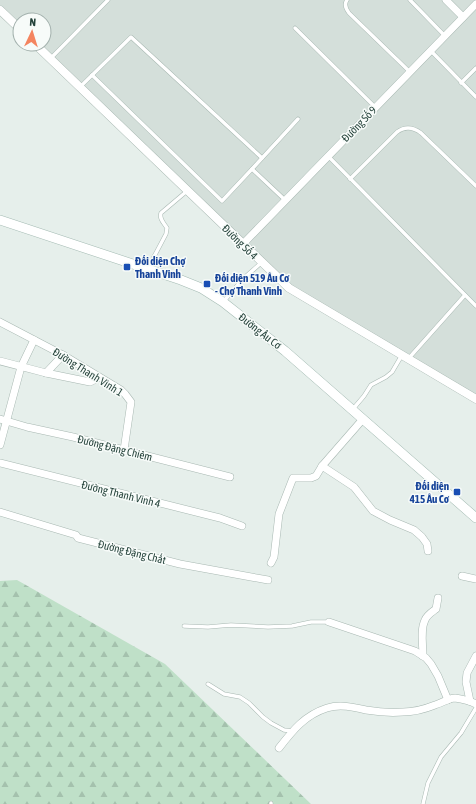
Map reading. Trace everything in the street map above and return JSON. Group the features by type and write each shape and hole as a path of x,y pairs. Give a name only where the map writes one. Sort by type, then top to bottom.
{"main road":[{"name":"Đường Âu Cơ","path":"0,220 201,288 223,302 285,351 476,518"}],"street":[{"path":"446,0 463,17"},
{"name":"Đường Số 9","path":"242,245 476,4"},
{"path":"0,10 12,21"},
{"name":"Đường Số 4","path":"43,52 288,288 476,399"},
{"name":"Đường Thanh Vinh 1","path":"0,322 63,355 125,394 131,402 124,450"},
{"path":"0,445 3,420 21,367 34,340"},
{"path":"46,373 63,355"},
{"path":"0,361 46,373 90,382 97,376"},
{"path":"271,563 274,557 279,514 293,478 311,478 316,476 322,466 362,419"},
{"name":"Đường Đặng Chiêm","path":"3,420 230,477"},
{"name":"Đường Thanh Vinh 4","path":"0,463 220,518 242,526"},
{"path":"322,466 354,487 373,511 414,530 427,544 428,551"},
{"name":"Đường Đặng Chất","path":"0,512 76,535 78,538 180,564 268,580"},
{"path":"462,576 476,579"},
{"path":"423,656 422,630 424,620 436,609 438,598"},
{"path":"329,622 415,651 423,656 431,664 451,699"},
{"path":"279,748 303,720 313,713 328,707 338,706 382,712 404,712 437,705 451,699 473,702 466,678 476,656"}],"lane":[{"path":"50,59 108,0"},
{"path":"347,0 345,6 349,13 410,72"},
{"path":"410,0 445,36"},
{"path":"295,28 375,108"},
{"path":"80,87 131,36 262,158"},
{"path":"431,51 476,98"},
{"path":"462,83 476,68"},
{"path":"92,75 222,201 298,119"},
{"path":"350,179 397,132 406,128 414,129 421,133 476,186"},
{"path":"328,156 476,306"},
{"path":"252,169 285,200"},
{"path":"148,269 166,234 167,228 161,220 160,215 187,191"},
{"path":"223,302 244,278 262,263"},
{"path":"352,410 371,385 392,372 465,295"},
{"path":"184,626 208,627 231,625 268,627 292,626 311,622 329,622"},
{"path":"208,684 224,694 240,697 249,702 271,723 284,730 293,731"},
{"path":"423,804 428,783 441,757 461,733 476,708"}],"shaded area":[{"path":"0,0 476,0 476,399 289,288 46,52 52,52 52,12 12,12 12,18 0,7"}],"green space":[{"path":"17,580 165,664 311,804 0,804 0,581"}],"place":[{"name":"Đối diện Chợ Thanh Vinh","path":"127,267"},
{"name":"Đối diện 519 Âu Cơ - Chợ Thanh Vinh","path":"207,284"},
{"name":"Đối diện 415 Âu Cơ","path":"457,492"}]}
